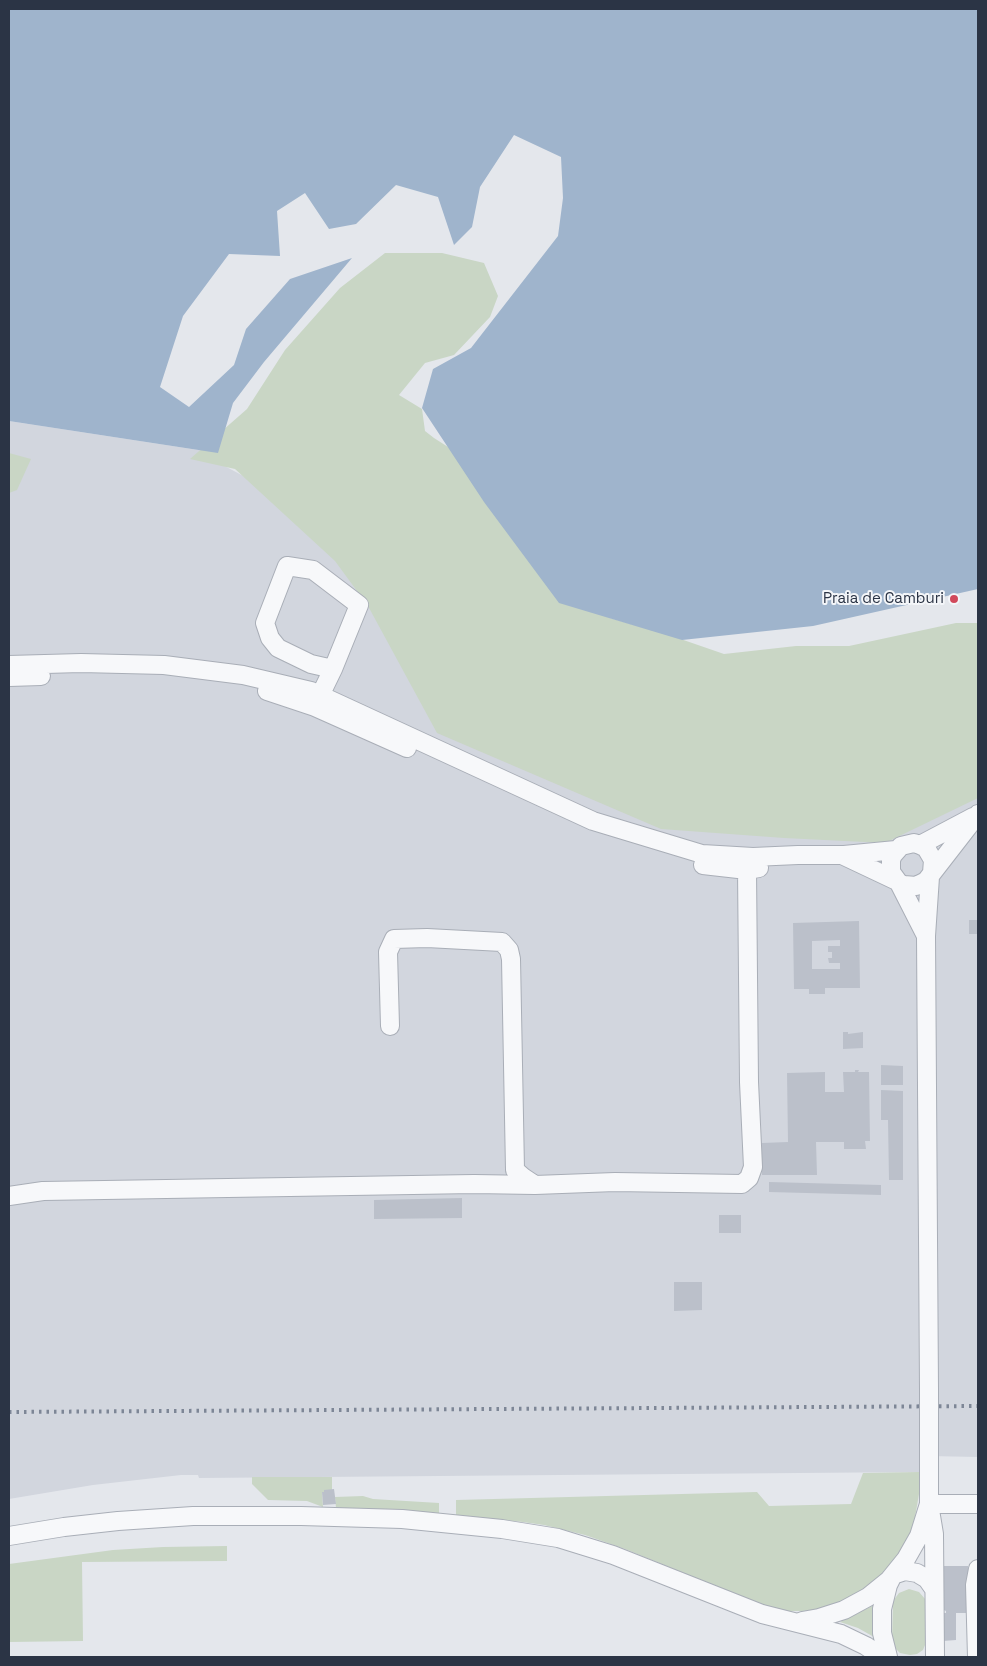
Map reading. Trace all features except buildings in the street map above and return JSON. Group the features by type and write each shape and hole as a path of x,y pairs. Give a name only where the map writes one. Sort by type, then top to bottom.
{"street":[{"path":"318,701 333,670 359,605 313,570 287,566 265,623 270,638 278,648 312,664 333,670"},
{"path":"9,665 81,663 164,665 243,675 311,691 318,701 594,831 656,853 699,864 747,870 842,855 904,886 916,886 931,875 978,815"},
{"path":"9,677 162,671 240,681 318,701 593,821 702,854 753,857 842,855 896,850 907,844 920,845 926,848 933,860 926,936 929,1504 934,1534 934,1655"},
{"path":"920,845 978,815"},
{"path":"896,850 891,860 891,872 926,936"},
{"path":"9,1196 43,1191 464,1184 535,1185 615,1182 742,1184 749,1178 753,1166 749,1082 747,870"},
{"path":"390,1026 388,952 394,939 427,938 502,942 506,945 511,958 515,1170 535,1185"},
{"path":"929,1504 978,1504"},
{"path":"792,1621 819,1618 844,1610 868,1597 906,1559 919,1536 929,1504"},
{"path":"9,1536 47,1529 118,1521 193,1516 301,1516 394,1519 502,1529 558,1538 613,1555 762,1614 841,1634 866,1646 882,1657"},
{"path":"977,1657 975,1584 978,1569"},
{"path":"893,1574 905,1571 918,1573 928,1579 934,1589"},
{"path":"888,1657 884,1645 881,1621 884,1597 893,1574"}],"shaded area":[{"path":"9,421 218,453 215,461 289,500 978,783 978,1457 929,1456 919,1472 199,1478 198,1475 181,1475 93,1485 9,1499"}],"green space":[{"path":"385,253 442,253 484,263 498,296 490,317 454,355 425,363 399,395 422,409 425,431 459,454 567,592 610,618 669,635 724,654 796,646 849,646 956,623 978,623 978,798 885,843 661,829 437,733 368,606 335,561 235,469 190,459 247,409 285,350 340,288"},
{"path":"9,453 31,459 17,490 9,493"},
{"path":"919,1472 919,1494 914,1523 904,1549 888,1571 856,1597 816,1610 789,1611 762,1605 625,1549 585,1535 544,1525 456,1515 456,1500 757,1492 769,1506 851,1504 863,1473"},
{"path":"252,1477 332,1477 332,1490 324,1490 322,1492 323,1507 307,1501 268,1500 252,1484"},
{"path":"363,1496 373,1499 439,1503 439,1513 336,1508 335,1497"},
{"path":"227,1546 227,1561 82,1562 83,1641 9,1642 9,1564 113,1550"},
{"path":"909,1589 919,1592 926,1600 927,1640 923,1650 917,1654 910,1655 900,1653 892,1641 893,1601 899,1593"},
{"path":"874,1605 874,1637 858,1628 840,1622"}],"water":[{"path":"9,9 978,9 978,589 813,626 682,640 559,603 484,502 422,408 433,369 471,348 558,236 563,198 561,157 514,135 480,187 472,227 454,245 438,197 396,185 356,224 329,229 305,193 277,211 280,256 229,254 183,316 160,387 189,407 234,365 246,329 290,279 352,258 264,362 233,403 218,453 9,421"}],"railway":[{"path":"9,1412 978,1406"}],"place":[{"name":"Praia de Camburi","path":"954,599"}]}
